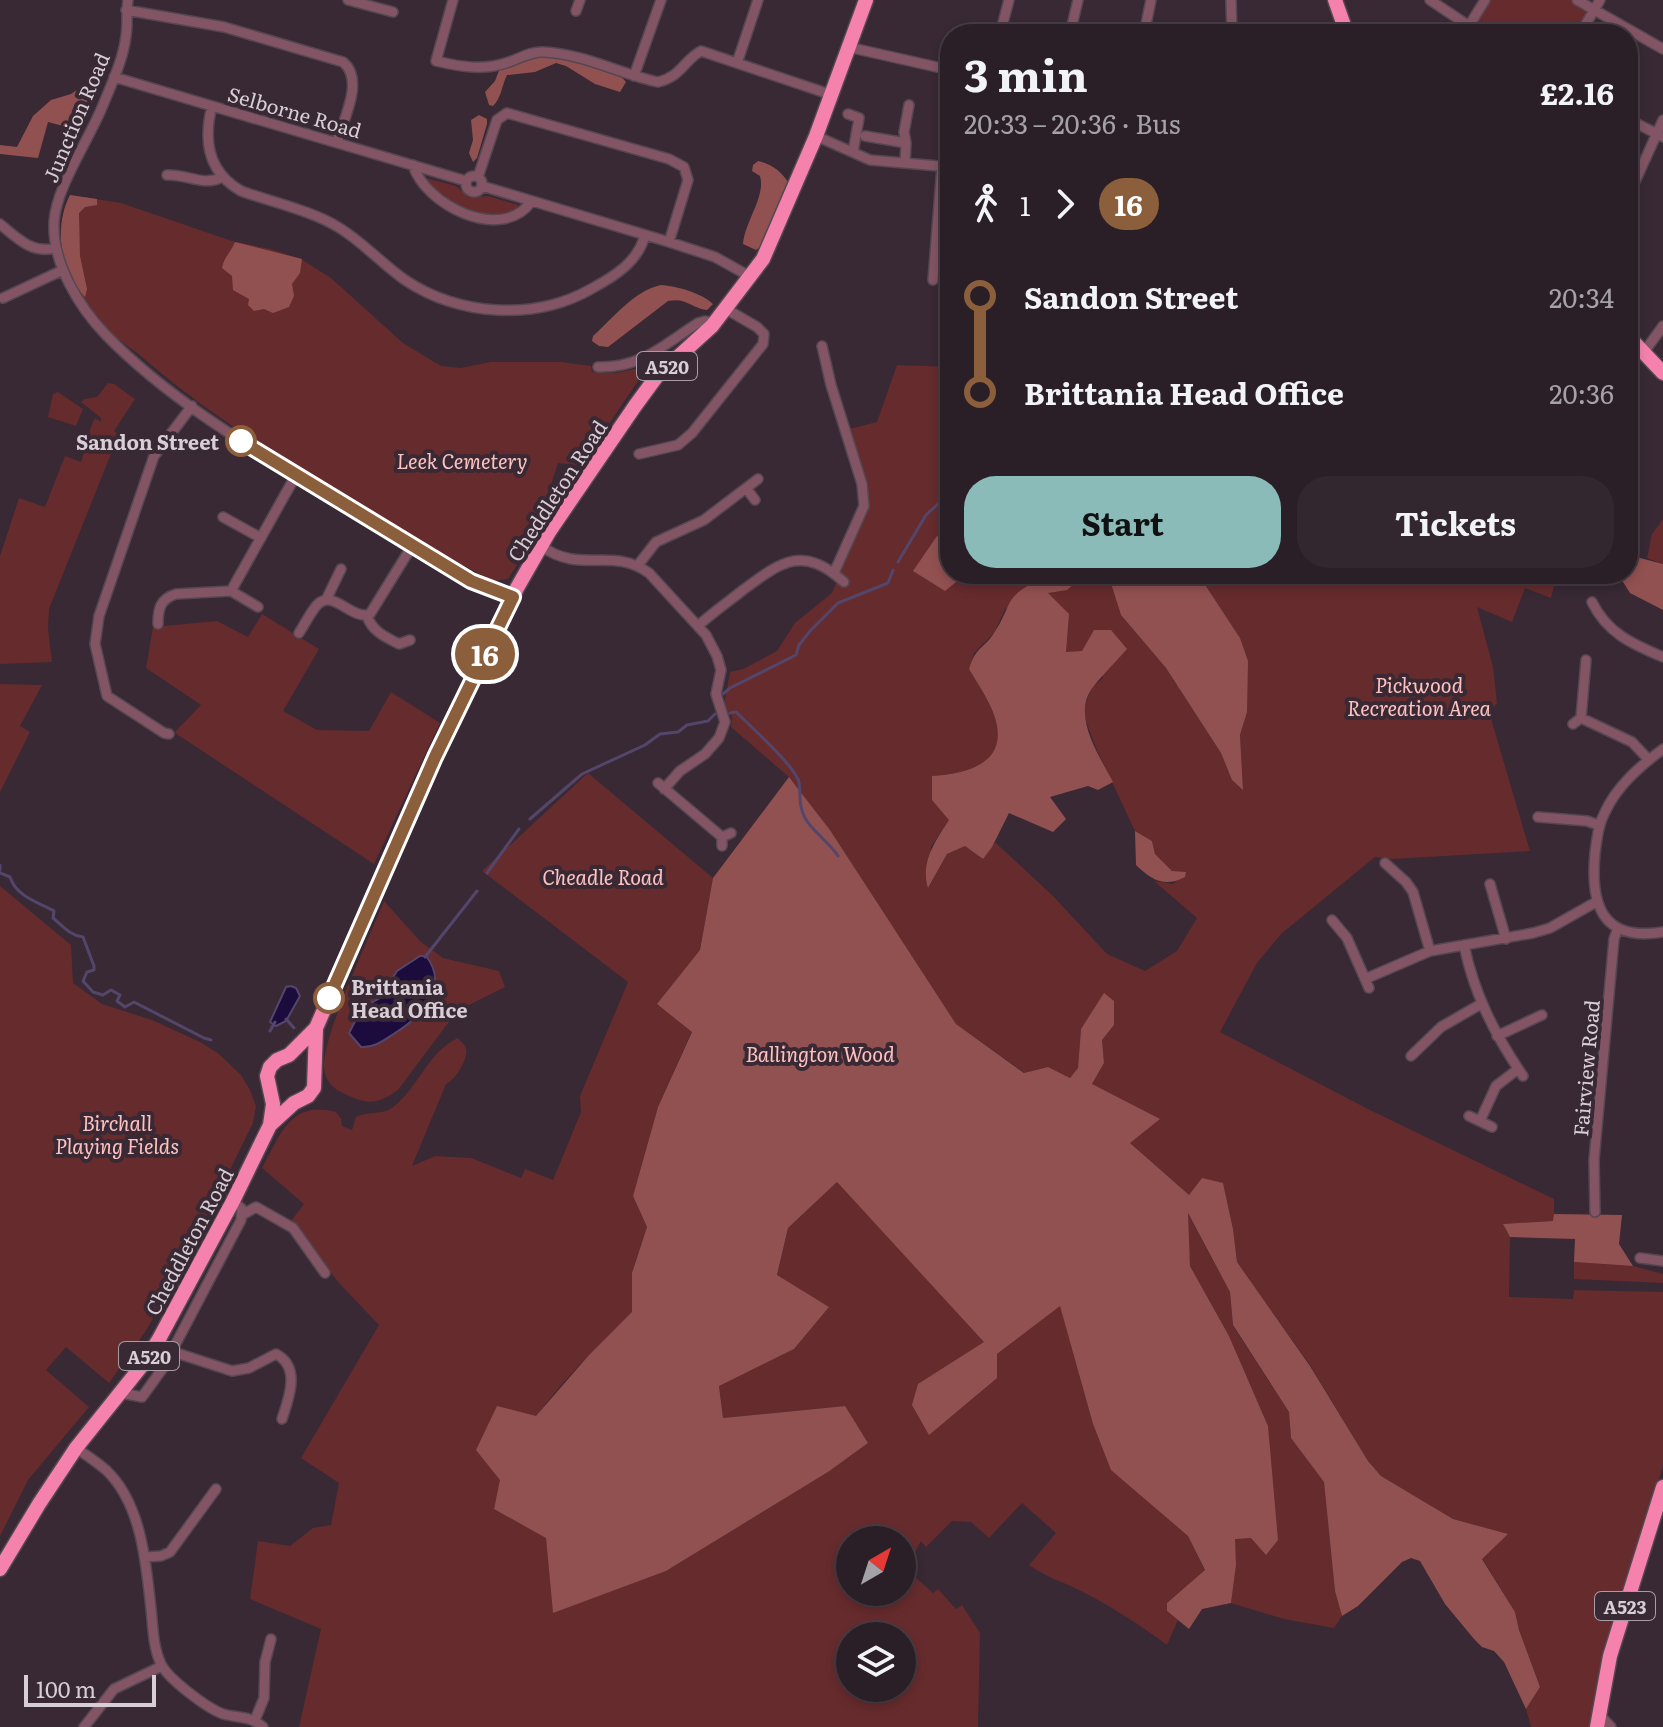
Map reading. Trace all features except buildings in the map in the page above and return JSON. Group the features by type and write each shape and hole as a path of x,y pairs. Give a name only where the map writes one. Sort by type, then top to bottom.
{"highway":[{"name":"A520","path":"816,136 866,0"},
{"path":"1335,0 1343,24"},
{"name":"Cheddleton Road","path":"0,1569 76,1448 155,1346 270,1125 294,1103 311,1093 315,1083 316,1028 429,770 541,546 657,376 714,323 751,277 773,240 816,136"},
{"path":"1638,346 1663,373"},
{"name":"Cheddleton Road","path":"270,1125 272,1094 267,1083 270,1067 289,1055 316,1028"},
{"path":"289,1055 304,1059 313,1069"},
{"path":"272,1094 282,1102 294,1103"},
{"name":"A523","path":"1603,1722 1610,1656 1663,1487"}],"street":[{"path":"348,0 393,12"},
{"path":"453,0 436,61 471,68 498,66 534,52 553,53 663,82 680,72 701,51 832,95"},
{"path":"576,11 580,0"},
{"path":"634,76 661,0"},
{"path":"737,63 758,0"},
{"path":"1003,24 1009,0"},
{"path":"1072,24 1078,0"},
{"path":"1146,24 1151,0"},
{"path":"1231,0 1232,24"},
{"path":"1430,0 1466,24"},
{"path":"1470,24 1485,0"},
{"path":"1577,0 1619,24"},
{"path":"1586,24 1600,0"},
{"path":"127,5 224,27 343,62 352,72 353,83 337,142"},
{"name":"Junction Road","path":"127,5 126,37 114,77 59,199 54,222 56,248 63,270 88,312 106,335 192,406 412,546 471,581 513,597"},
{"path":"1638,35 1663,49"},
{"path":"848,47 940,68"},
{"name":"Selborne Road","path":"114,77 466,181"},
{"path":"905,163 904,132 909,105"},
{"path":"212,106 207,143 210,157 222,177 241,191 337,226 405,280 447,301 484,309 542,307 585,293 628,264 642,247 645,235"},
{"path":"669,242 688,180 684,167 669,159 507,113 497,120 480,181 477,192 471,192 466,181 471,176 480,181 531,202 669,242 730,264 751,277"},
{"path":"848,114 859,118 853,152"},
{"path":"1638,178 1660,136 1663,120"},
{"path":"1638,124 1660,136"},
{"path":"816,136 870,160 940,166"},
{"path":"865,136 906,143"},
{"path":"413,165 416,175 430,193 460,212 495,218 522,211 531,202"},
{"path":"167,175 180,174 207,182 222,177"},
{"path":"933,280 940,219"},
{"path":"0,224 30,247 43,251 56,248"},
{"path":"3,298 63,270"},
{"path":"648,440 644,454 678,445 692,433 763,344 764,334 757,327 726,309"},
{"path":"598,367 635,363 698,323 714,323"},
{"path":"1644,352 1663,326"},
{"path":"822,346 862,484 864,506 834,573"},
{"path":"169,734 107,696 95,635 154,456 192,406"},
{"path":"231,591 296,475"},
{"path":"638,565 656,542 704,520 758,479"},
{"path":"746,488 755,500"},
{"path":"223,517 261,538"},
{"path":"326,600 367,616 374,611 412,546"},
{"path":"541,546 565,559 625,560 638,565 706,635 721,670 716,694 725,722 723,731 705,754 661,786 725,838"},
{"path":"698,626 785,562 807,560 820,564 844,582"},
{"path":"299,633 317,605 326,600 341,569"},
{"path":"158,624 160,606 168,596 231,591 258,607"},
{"path":"1592,602 1608,627 1626,641 1663,657"},
{"path":"1586,620 1598,614"},
{"path":"367,616 379,633 399,644 410,640"},
{"path":"1588,666 1577,721 1632,742 1649,760"},
{"path":"1663,749 1623,785 1598,825 1593,882 1596,902 1618,928 1641,934 1663,932"},
{"path":"1547,830 1543,818 1587,821 1598,825"},
{"path":"1385,863 1413,892 1430,951"},
{"path":"1397,873 1406,864"},
{"path":"1488,891 1506,939"},
{"path":"1330,935 1336,924 1347,938 1367,983 1430,951 1506,939 1550,928 1596,902"},
{"name":"Fairview Road","path":"1595,1212 1594,1160 1614,939 1618,928"},
{"path":"1464,945 1481,1004 1521,1073 1496,1086 1480,1121"},
{"path":"1419,1053 1448,1022 1481,1004"},
{"path":"1497,1036 1539,1020"},
{"path":"1469,1116 1492,1127"},
{"path":"121,1393 142,1397 173,1351 232,1241 242,1215 242,1209 233,1201"},
{"path":"242,1215 256,1207 293,1228 325,1273"},
{"path":"1640,1258 1663,1261"},
{"path":"155,1346 232,1371 249,1368 276,1354 287,1361 291,1377 291,1390 282,1419"},
{"path":"76,1448 108,1471 135,1519 145,1557 155,1650 170,1676 211,1708 259,1723 264,1698 265,1662 271,1639"},
{"path":"145,1557 170,1552 216,1489"},
{"path":"84,1727 114,1689 162,1666"}],"green space":[{"path":"1488,0 1572,0 1590,10 1581,24 1476,22"},
{"path":"539,53 611,71 626,82 620,92 595,84 556,63 535,72 507,75 498,100 493,106 489,105 485,92 495,81 500,68"},
{"path":"104,76 82,131 48,122 38,158 0,154 0,145 17,147 33,116 51,100 71,94"},
{"path":"479,115 487,119 487,124 473,162 469,153 473,140 471,120"},
{"path":"758,161 775,168 788,182 761,246 756,250 743,244 760,192 760,176 752,171"},
{"path":"422,177 456,186 469,198 488,196 518,205 519,209 489,214 465,210 444,197"},
{"name":"Leek Cemetery","path":"70,195 121,203 232,241 301,259 331,278 403,343 441,366 461,368 491,362 561,362 591,366 592,372 616,373 648,366 581,466 558,463 534,538 508,579 494,581 384,521 297,468 206,408 108,330 82,297 62,247 61,230"},
{"path":"70,195 97,199 97,205 85,207 79,213 80,256 87,289 85,297 69,275 62,248 62,220"},
{"path":"235,242 302,259 300,273 292,284 294,296 289,307 273,313 264,309 254,311 248,305 249,299 233,290 232,276 222,268"},
{"path":"661,285 688,291 713,304 707,310 679,300 668,301 608,347 592,341 593,336 633,299"},
{"name":"Pickwood Recreation Area","path":"897,365 940,367 940,584 1034,584 1005,609 994,633 974,653 969,669 993,711 997,740 994,750 978,765 956,773 933,776 949,820 931,847 929,887 947,854 965,846 983,859 995,842 1053,896 1107,954 1145,971 1177,951 1197,918 1154,881 1173,884 1186,873 1172,871 1155,854 1152,841 1135,831 1083,713 1091,688 1103,678 1082,651 1065,653 1048,592 1068,584 1111,584 1121,615 1166,668 1221,753 1232,780 1243,788 1240,735 1247,712 1240,638 1205,584 1554,584 1551,598 1525,588 1512,622 1477,607 1493,667 1497,703 1489,712 1530,851 1392,859 1375,857 1281,934 1257,963 1220,1032 1370,1110 1554,1199 1554,1221 1503,1224 1510,1237 1509,1297 1573,1299 1574,1290 1663,1292 1663,1466 1601,1663 1590,1727 1531,1727 1526,1709 1540,1687 1515,1612 1482,1558 1507,1534 1453,1519 1381,1476 1368,1461 1310,1365 1237,1262 1223,1183 1190,1196 1130,1143 1092,1084 1104,1063 1102,1040 1114,1025 1081,1029 1078,1068 1070,1078 1048,1067 1025,1073 956,1024 830,830 789,777 731,727 732,717 724,706 730,672 743,669 777,651 795,623 832,593 869,505 865,479 849,429 877,422"},
{"path":"108,383 135,399 114,431 119,434 49,609 52,662 0,664 0,556 19,498 45,507 65,456 81,462 95,418 101,422 101,418 81,402 97,397"},
{"path":"58,392 83,409 76,426 48,417 53,394"},
{"path":"1663,519 1663,564 1647,558 1652,534"},
{"path":"937,536 940,538 940,584 954,584 945,591 913,571"},
{"path":"1638,556 1663,564 1663,610 1630,593 1624,584 1638,584"},
{"path":"1032,584 1074,584 1067,590 1048,593 1069,614 1066,652 1082,651 1094,630 1111,630 1127,649 1093,687 1085,710 1090,735 1113,782 1098,790 1088,786 1050,797 1066,819 1053,832 1009,813 983,859 965,846 947,854 928,888 928,860 949,820 932,800 932,776 968,770 987,759 994,750 997,740 995,719 969,669 974,656 1000,624 1013,598"},
{"path":"1111,584 1205,584 1240,638 1248,661 1247,712 1240,735 1243,790 1232,780 1221,753 1166,668 1121,615"},
{"path":"262,614 319,649 283,711 317,730 369,731 391,692 440,723 374,864 178,735 175,732 201,705 146,668 153,627 217,621 248,637"},
{"path":"0,684 42,685 20,726 30,732 0,792"},
{"name":"Cheadle Road","path":"588,773 713,878 700,950 658,1004 692,1031 658,1107 633,1196 647,1227 632,1273 633,1312 568,1378 530,1426 502,1480 494,1509 546,1537 553,1612 666,1571 828,1472 868,1443 844,1406 723,1418 719,1385 794,1349 829,1307 777,1276 788,1228 837,1182 997,1354 1060,1305 1093,1424 1111,1469 1188,1536 1205,1571 1167,1603 1167,1611 1178,1620 1167,1645 1103,1603 1029,1565 1056,1533 1022,1503 989,1538 971,1522 952,1521 926,1547 921,1541 916,1550 916,1526 836,1526 836,1606 916,1606 916,1578 933,1593 938,1589 956,1609 962,1605 980,1633 978,1727 299,1727 321,1629 250,1599 258,1541 290,1546 313,1528 331,1525 339,1483 301,1458 379,1325 339,1283 291,1221 304,1204 262,1168 282,1132 297,1115 320,1110 336,1112 342,1126 352,1130 356,1117 392,1108 439,1052 458,1038 465,1047 465,1059 457,1074 446,1084 412,1166 435,1156 471,1158 521,1178 525,1169 553,1180 581,1112 580,1096 628,982 482,871"},
{"name":"Ballington Wood","path":"789,777 830,830 956,1024 1024,1073 1048,1067 1070,1078 1078,1068 1081,1029 1104,993 1114,1001 1114,1025 1102,1040 1104,1063 1092,1084 1160,1119 1130,1143 1189,1195 1202,1178 1223,1183 1237,1262 1310,1366 1368,1461 1381,1476 1453,1519 1508,1534 1482,1559 1515,1612 1540,1687 1526,1709 1504,1662 1494,1651 1482,1647 1474,1639 1445,1604 1420,1561 1411,1558 1402,1562 1358,1606 1342,1616 1335,1591 1324,1482 1291,1438 1289,1412 1233,1325 1230,1292 1188,1213 1190,1266 1229,1336 1268,1426 1278,1540 1266,1555 1251,1538 1235,1539 1236,1565 1231,1603 1202,1609 1189,1629 1167,1611 1167,1603 1205,1570 1188,1536 1111,1470 1093,1424 1060,1306 997,1354 997,1378 929,1435 912,1405 918,1384 984,1342 837,1182 788,1228 777,1275 829,1307 794,1349 719,1386 723,1418 845,1406 868,1443 828,1472 666,1571 553,1613 546,1538 494,1509 500,1480 476,1450 497,1406 536,1416 589,1355 632,1312 632,1273 647,1227 633,1196 658,1107 692,1032 657,1004 700,950 713,878"},
{"path":"1135,831 1152,841 1155,854 1172,871 1186,872 1185,877 1171,882 1159,881 1136,865"},
{"name":"Birchall Playing Fields","path":"0,886 71,945 73,983 102,1004 152,1020 219,1054 241,1075 256,1106 253,1123 197,1237 185,1242 181,1248 181,1268 147,1329 109,1383 66,1347 46,1370 89,1407 28,1480 0,1536"},
{"path":"384,901 421,942 443,958 499,971 505,987 457,1011 398,1090 385,1098 368,1102 343,1093 332,1085 325,1074 325,1055 338,1012"},
{"path":"1187,1212 1230,1292 1233,1326 1289,1412 1291,1438 1324,1482 1335,1591 1342,1616 1334,1628 1284,1619 1231,1603 1236,1565 1234,1538 1251,1538 1268,1426 1229,1336 1190,1266"},
{"path":"1554,1214 1622,1215 1619,1244 1633,1266 1574,1262 1575,1239 1510,1237 1503,1224 1553,1221"},
{"path":"1574,1262 1633,1266 1663,1274 1663,1283 1574,1279"}],"shaded area":[{"path":"420,956 426,956 435,978 434,989 423,1010 379,1043 361,1047 349,1033 362,1008 380,998 397,971"},
{"path":"291,986 300,996 286,1021 276,1026 270,1022 286,987"}],"waterway":[{"path":"898,562 926,515 940,502"},
{"path":"723,694 796,655 799,645 810,631 838,603 888,583 893,570"},
{"path":"730,713 736,712 796,775 805,818 838,856"},
{"path":"530,819 582,774 645,745 660,734 678,732 687,725 708,721 715,714"},
{"path":"487,873 519,829"},
{"path":"0,865 0,870"},
{"path":"0,873 10,877 22,894 54,911 53,918 66,930 83,937 94,966 83,981 93,992 103,995 111,990 120,995 117,1001 125,1007 134,1002 211,1040"},
{"path":"425,957 477,891"},
{"path":"286,1019 294,1028"},
{"path":"270,1031 275,1022"}],"bus line":[{"name":"16","path":"241,441 471,581 513,597 435,757 329,998"}],"place":[{"name":"Sandon Street","path":"241,441"},
{"name":"Brittania Head Office","path":"329,998"}]}
